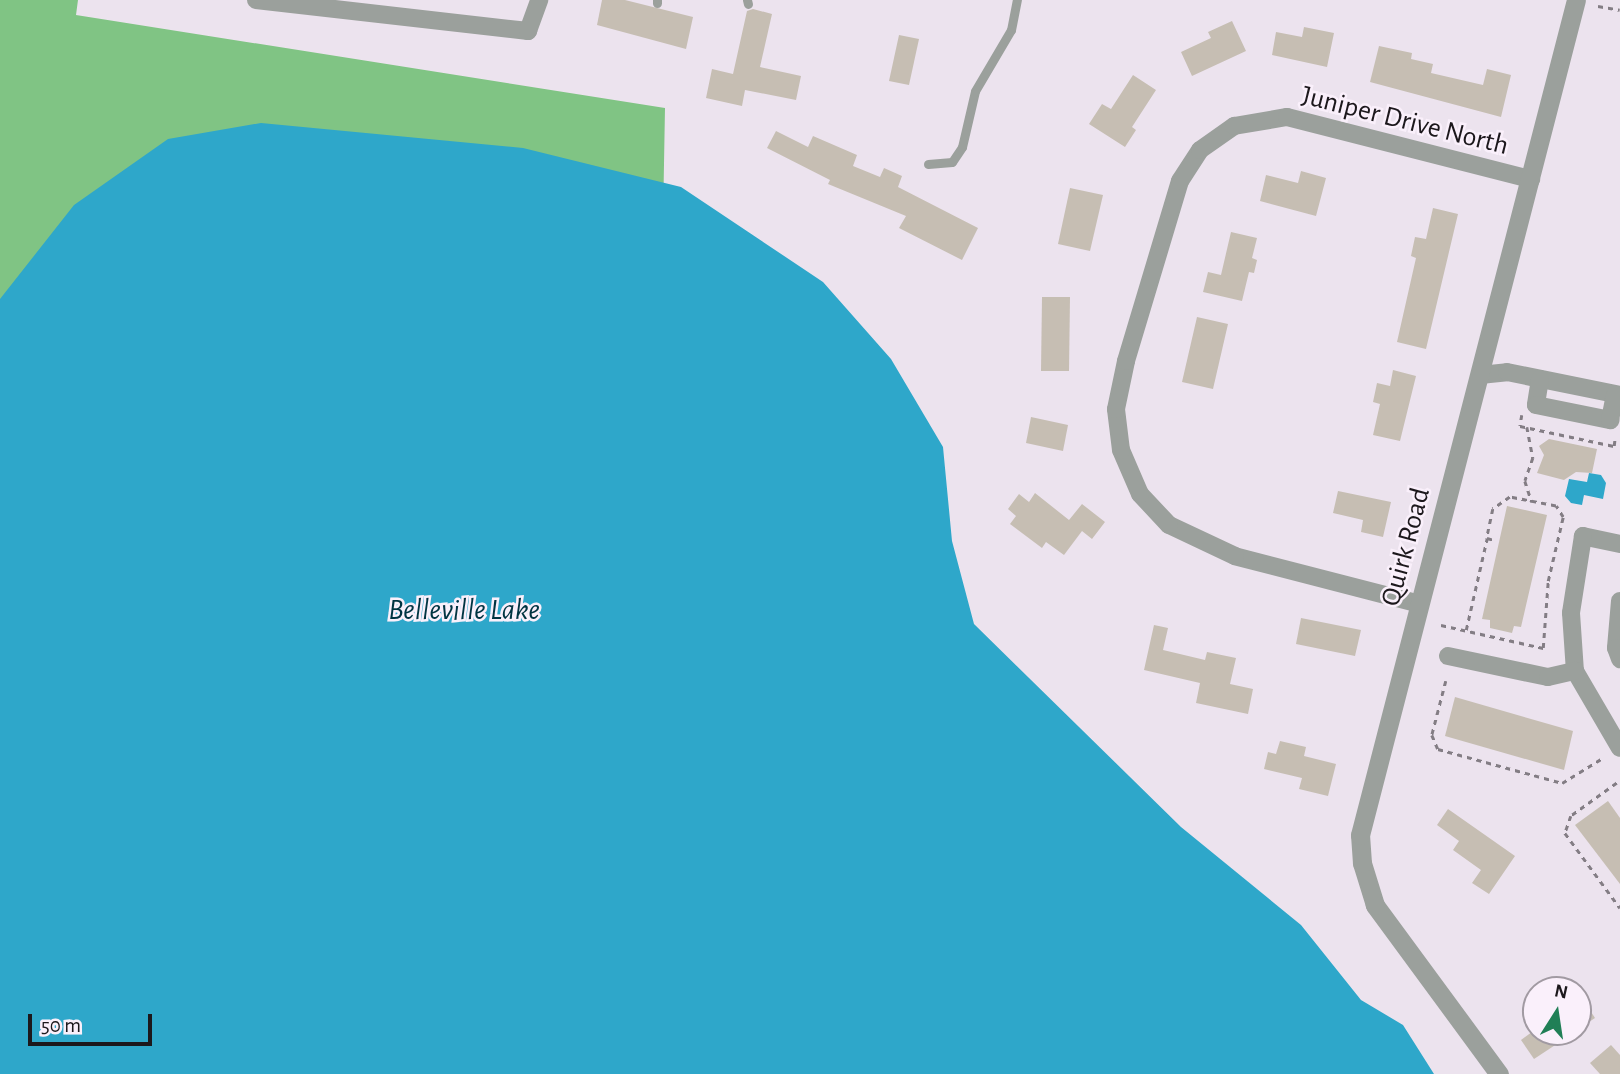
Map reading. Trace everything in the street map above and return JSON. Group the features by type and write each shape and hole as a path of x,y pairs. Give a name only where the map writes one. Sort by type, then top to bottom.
{"street":[{"path":"256,0 528,31 538,0"},
{"name":"Quirk Road","path":"1499,1074 1387,923 1366,885 1362,863 1362,819 1576,0"},
{"name":"Juniper Drive North","path":"1420,604 1235,556 1187,537 1153,510 1130,475 1121,450 1116,408 1126,361 1175,193 1188,164 1217,135 1247,121 1287,117 1531,179"},
{"path":"1480,374 1507,372 1617,395 1610,420 1536,405 1549,381"},
{"path":"1620,544 1583,537 1571,613 1575,671 1620,748"},
{"path":"1620,601 1616,636 1620,659"},
{"path":"1448,656 1549,677 1575,671"}],"lane":[{"path":"928,163 952,162 962,147 975,91 1011,30 1017,0"}],"path":[{"path":"1598,6 1620,10"},
{"path":"1525,406 1520,426 1614,446 1616,432"},
{"path":"1527,428 1533,458 1525,481 1532,502"},
{"path":"1615,439 1620,444"},
{"path":"1441,625 1466,631 1544,648 1548,581 1563,517 1556,506 1510,497 1493,509 1466,631"},
{"path":"1487,538 1494,540"},
{"path":"1446,681 1432,735 1438,749 1562,783 1601,759"},
{"path":"1616,783 1571,816 1565,833 1620,908"}],"green space":[{"path":"0,0 78,0 76,15 665,108 662,277 0,387"}],"water":[{"name":"Belleville Lake","path":"261,123 523,148 681,187 823,282 891,359 943,447 952,541 974,624 1181,827 1301,925 1361,1000 1403,1025 1434,1074 0,1074 0,299 74,205 168,139"},
{"path":"1589,473 1601,475 1606,483 1603,499 1584,495 1582,505 1571,503 1565,496 1569,479 1587,482"}],"building":[{"path":"602,0 625,0 693,17 686,49 597,25"},
{"path":"753,9 772,14 760,67 801,76 796,100 745,90 742,106 706,98 712,69 733,74 747,11"},
{"path":"1232,21 1246,51 1192,76 1181,52 1211,38 1208,32"},
{"path":"1304,27 1334,33 1327,67 1272,55 1276,32 1302,37"},
{"path":"899,35 919,39 909,85 889,81"},
{"path":"1379,46 1412,53 1411,59 1433,64 1431,73 1483,85 1487,69 1511,75 1501,117 1370,82"},
{"path":"1133,75 1156,90 1132,127 1136,130 1125,147 1089,124 1102,104 1111,109"},
{"path":"776,131 808,147 813,136 857,155 853,166 880,177 884,168 902,176 898,187 978,228 962,260 899,228 906,216 828,184 830,180 767,148"},
{"path":"1301,171 1326,178 1316,216 1260,201 1266,175 1298,183"},
{"path":"1070,188 1103,195 1090,251 1058,244"},
{"path":"1433,208 1458,214 1426,349 1397,342 1416,258 1411,256 1415,237 1426,239"},
{"path":"1231,232 1257,238 1252,258 1257,260 1254,273 1249,272 1242,301 1203,292 1208,272 1221,275"},
{"path":"1042,297 1070,297 1069,371 1041,371"},
{"path":"1197,317 1228,324 1213,389 1182,382"},
{"path":"1393,370 1416,376 1400,441 1373,435 1380,404 1373,402 1377,383 1390,386"},
{"path":"1031,417 1068,425 1063,451 1026,443"},
{"path":"1549,439 1597,449 1592,473 1576,472 1564,480 1537,473 1544,455 1539,446"},
{"path":"1338,491 1391,502 1383,537 1361,532 1363,520 1333,513"},
{"path":"1035,493 1069,520 1082,504 1105,522 1092,539 1082,531 1064,555 1046,542 1042,548 1010,524 1016,516 1008,509 1019,494 1029,502"},
{"path":"1507,506 1547,515 1521,627 1514,626 1512,633 1490,628 1490,620 1482,619"},
{"path":"1301,618 1361,630 1355,656 1296,644"},
{"path":"1154,625 1168,628 1163,650 1205,660 1207,652 1236,658 1230,684 1253,689 1248,714 1196,703 1200,683 1144,670"},
{"path":"1455,697 1573,731 1564,770 1445,736"},
{"path":"1280,741 1306,747 1304,756 1336,764 1328,796 1299,789 1302,778 1264,769 1268,752 1276,754"},
{"path":"1608,801 1620,818 1620,884 1575,825"},
{"path":"1448,809 1515,856 1489,894 1472,883 1481,870 1453,850 1459,841 1437,825"},
{"path":"1611,1045 1620,1055 1620,1074 1600,1074 1590,1063"},
{"path":"1525,1046 1554,1046 1534,1059"}]}
